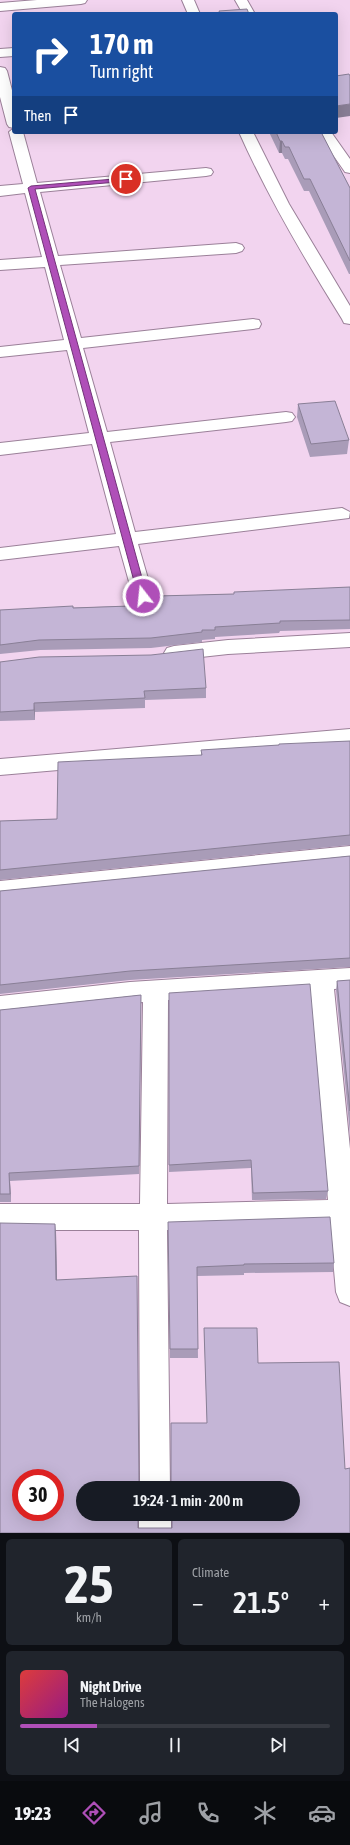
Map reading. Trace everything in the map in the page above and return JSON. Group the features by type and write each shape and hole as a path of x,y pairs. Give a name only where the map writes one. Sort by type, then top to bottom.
{"street":[{"path":"0,7 81,0"},
{"path":"188,0 193,12"},
{"path":"241,0 248,12"},
{"path":"0,53 12,52"},
{"path":"0,71 12,115"},
{"path":"0,123 12,122"},
{"path":"17,134 143,596"},
{"path":"247,134 258,162 307,252 350,319"},
{"path":"325,134 350,169"},
{"path":"0,191 206,172"},
{"path":"0,265 236,248"},
{"path":"0,352 253,324"},
{"path":"0,449 286,417"},
{"path":"0,554 342,514"},
{"path":"158,655 228,647 350,640"},
{"path":"0,767 350,737"},
{"path":"0,890 350,855"},
{"path":"0,1007 130,992 156,992 350,978"},
{"path":"321,980 346,1212 350,1292"},
{"path":"155,1481 153,1217 156,992"},
{"path":"0,1217 153,1217 346,1212"},
{"path":"155,1521 155,1533"}],"building":[{"path":"247,9 248,12 219,12"},
{"path":"349,74 350,76 350,104 338,106 338,76"},
{"path":"277,134 322,134 350,188 350,261 310,179 304,179 289,147 285,147 282,141 280,141"},
{"path":"335,401 349,440 311,444 298,404"},
{"path":"350,587 350,620 280,621 280,623 215,627 215,630 202,630 202,632 151,638 39,640 0,645 0,610 73,606 73,608 158,605 157,596 234,594 234,592"},
{"path":"203,649 206,688 144,691 145,698 34,703 34,710 0,712 0,662 39,657 151,655"},
{"path":"350,741 350,835 0,870 0,821 57,819 58,762 202,755 201,750 279,744"},
{"path":"350,856 350,958 130,971 0,985 0,891"},
{"path":"350,980 350,1111 337,981"},
{"path":"310,984 328,1191 253,1193 251,1160 169,1165 169,993"},
{"path":"141,995 139,1166 9,1173 10,1194 0,1194 0,1010"},
{"path":"330,1217 334,1263 244,1264 197,1267 198,1349 170,1349 168,1222"},
{"path":"0,1223 55,1224 56,1280 137,1276 139,1481 76,1481 76,1521 138,1521 138,1528 172,1528 172,1521 300,1521 300,1481 171,1481 171,1423 207,1423 204,1328 257,1328 258,1363 339,1362 345,1469 350,1468 350,1533 0,1533"}],"route":[{"path":"126,179 31,188 143,596"}]}
